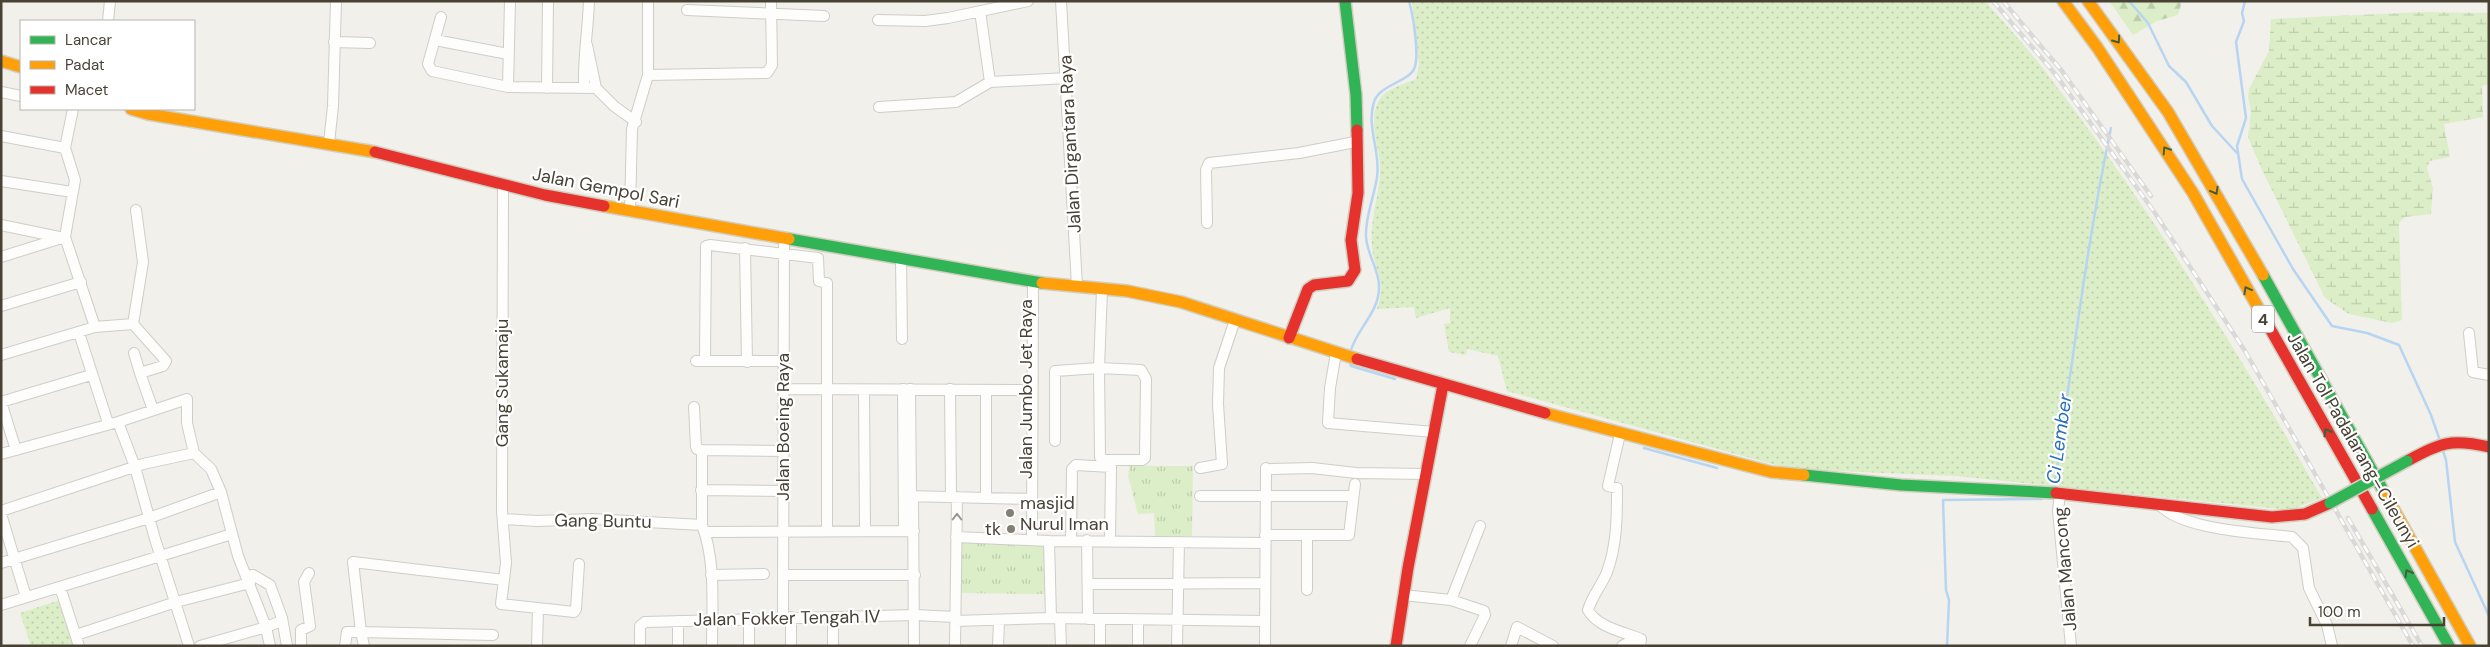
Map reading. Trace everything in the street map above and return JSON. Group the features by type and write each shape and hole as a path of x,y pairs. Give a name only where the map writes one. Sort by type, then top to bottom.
{"main road":[{"path":"1289,338 1308,289 1314,285 1348,280 1354,271 1351,240 1358,203 1356,95 1345,1"},
{"name":"Jalan Tol Padalarang–Cileunyi","path":"2063,1 2097,46 2193,193 2449,646"},
{"name":"Jalan Tol Padalarang–Cileunyi","path":"2088,1 2168,112 2207,176 2470,646"},
{"path":"2,63 20,67"},
{"name":"Jalan Gempol Sari","path":"134,110 148,114 387,154 439,170 784,245 902,259 1030,281 1147,294 1181,302 1358,359 1442,390 1619,439 1771,472 2272,517 2305,514 2449,441 2463,440 2489,447"},
{"path":"1396,646 1403,595 1442,390"}],"street":[{"path":"108,20 110,1"},
{"path":"329,143 333,106 336,1"},
{"path":"508,87 510,1"},
{"path":"547,88 548,1"},
{"path":"584,86 589,1"},
{"path":"633,212 638,130 636,122 642,91 648,75 648,1"},
{"path":"648,75 767,74 772,65 771,1"},
{"path":"878,20 925,20 1028,1"},
{"name":"Jalan Dirgantara Raya","path":"1061,1 1077,286"},
{"path":"687,10 771,12 824,16"},
{"path":"980,11 990,82"},
{"path":"441,17 428,64 432,71 508,87 547,88 584,86 596,88 619,110 636,122"},
{"path":"435,40 508,54"},
{"path":"334,42 370,43"},
{"path":"587,45 595,73 596,88"},
{"path":"879,107 956,102 990,82 1066,78"},
{"path":"1,92 20,96"},
{"path":"73,110 65,148 74,174 62,237 95,327"},
{"path":"1,136 65,148"},
{"path":"1207,223 1206,170 1209,163 1299,153 1356,142"},
{"path":"1,181 72,192"},
{"name":"Gang Sukamaju","path":"503,184 503,519 506,549 501,604 538,609"},
{"path":"133,324 144,262 136,210"},
{"path":"1,225 62,237"},
{"path":"1,257 62,237"},
{"path":"783,361 700,361 705,249 710,245 745,248 784,245 818,258 819,280 827,283 827,531"},
{"name":"Jalan Boeing Raya","path":"784,245 783,573 791,646"},
{"path":"745,248 747,362"},
{"path":"902,259 902,338"},
{"name":"Jalan Jumbo Jet Raya","path":"1030,281 1028,390 1029,499 1032,540"},
{"path":"1,306 80,282"},
{"path":"1055,441 1054,371 1099,368 1141,370 1146,379 1144,459 1102,460 1100,457 1099,368 1102,290"},
{"path":"1200,468 1222,464 1218,404 1219,368 1235,320"},
{"path":"1,355 95,327 133,324"},
{"path":"133,324 166,360 163,366 140,373"},
{"path":"79,333 91,375 135,467 160,556 189,646"},
{"path":"2469,333 2473,372 2489,375"},
{"path":"134,353 153,410"},
{"path":"1340,354 1330,388 1328,423 1434,432"},
{"path":"16,450 1,402 91,375"},
{"path":"783,389 1028,390"},
{"path":"907,389 909,531 914,572 914,646"},
{"path":"950,389 956,537 955,646"},
{"path":"864,390 864,531"},
{"path":"986,390 986,498"},
{"path":"1,454 187,399 188,423 194,453 211,469 221,492 238,556 266,627 270,646"},
{"path":"694,407 697,450 783,451"},
{"path":"1619,439 1608,486 1617,488 1616,544 1606,573 1591,600 1588,610 1591,616 1606,626 1641,639 1640,645 1631,642 1622,646"},
{"path":"702,450 701,490 711,575 712,646"},
{"path":"26,597 1,513 135,467 194,453"},
{"path":"1071,540 1072,469 1076,465 1109,465 1112,470 1110,541"},
{"path":"1265,646 1265,539 1268,469 1312,468 1356,473 1426,474"},
{"path":"956,537 1049,541 1179,542 1349,536 1351,532 1355,484"},
{"path":"701,490 783,491"},
{"path":"1,563 149,518 221,492"},
{"path":"910,496 1029,499"},
{"path":"1200,496 1353,496"},
{"name":"Jalan Mancong","path":"2056,497 2072,646"},
{"path":"2160,506 2170,515 2198,524 2292,537 2299,542 2303,550 2309,588 2327,625 2332,646"},
{"name":"Gang Buntu","path":"503,519 537,521 602,519 704,528 783,531 909,531"},
{"path":"1451,600 1480,526"},
{"path":"1,605 232,534"},
{"path":"1307,536 1307,590"},
{"path":"1087,540 1088,619"},
{"path":"1049,541 1056,619 1061,646"},
{"path":"1178,646 1179,542"},
{"path":"364,646 353,562 504,580"},
{"path":"537,646 538,609 571,612 575,610 579,564"},
{"path":"301,646 301,629 310,626 304,582 309,572"},
{"path":"783,573 914,572"},
{"path":"76,635 248,579 253,574 270,585 282,618 287,646"},
{"path":"711,575 764,574"},
{"path":"1094,584 1178,582 1265,583"},
{"path":"60,586 79,646"},
{"path":"1403,595 1451,600 1484,611 1485,615 1470,646"},
{"name":"Jalan Fokker Tengah IV","path":"640,646 640,626 642,623 712,619 915,615 955,619 999,620 1265,621"},
{"path":"833,617 833,646"},
{"path":"200,646 266,627 279,622 282,618"},
{"path":"749,618 749,646"},
{"path":"1100,619 1100,646"},
{"path":"998,646 999,620"},
{"path":"1138,620 1138,646"},
{"path":"678,621 678,646"},
{"path":"1511,646 1517,627 1553,646"},
{"path":"346,646 347,632 493,635"}],"green space":[{"path":"1412,1 1985,1 2023,44 2083,121 2156,226 2257,388 2322,498 2290,510 1956,476 1790,469 1507,391 1498,356 1467,349 1466,355 1449,352 1444,324 1450,323 1450,308 1416,318 1414,307 1377,309 1381,290 1373,255 1372,226 1379,186 1380,166 1374,121 1375,112 1377,104 1385,93 1416,79 1419,64"},
{"path":"2109,1 2182,1 2178,15 2157,21 2133,35"},
{"path":"2425,12 2489,13 2489,84 2482,86 2483,117 2444,124 2450,157 2430,161 2427,168 2433,188 2431,214 2405,217 2399,223 2402,320 2392,323 2349,314 2325,298 2262,170 2248,137 2251,112 2248,97 2249,89 2269,51 2271,19"},
{"path":"1130,464 1193,466 1192,536 1155,536 1154,513 1138,514 1128,476"},
{"path":"960,542 1045,544 1044,594 961,593"},
{"path":"60,600 73,646 31,646 20,613"}],"waterway":[{"path":"1351,350 1372,313 1379,288 1378,275 1366,237 1367,222 1378,168 1372,130 1372,111 1377,96 1406,77 1414,69 1416,46 1409,1"},
{"path":"2129,1 2148,23 2169,66 2186,82 2212,126 2237,153"},
{"path":"2245,1 2242,13 2244,21 2236,42 2246,118 2237,146 2242,179 2293,269 2332,326 2367,333 2399,345 2431,415 2439,438"},
{"name":"Ci Lember","path":"2054,488 2087,263 2111,128"},
{"path":"1350,363 1351,366 1395,379"},
{"path":"1644,448 1717,468"},
{"path":"2442,448 2446,460 2455,542 2489,616"},
{"name":"Ci Lember","path":"1947,646 1949,600 1946,590 1943,500 2042,499"}],"railway":[{"path":"1993,1 2056,75 2155,213 2245,351 2413,646"},
{"path":"2003,1 2062,71 2151,196"},
{"path":"2348,518 2422,646"}],"traffic: fast":[{"path":"1345,1 1356,95 1357,130"},
{"path":"789,239 1042,283"},
{"path":"2263,275 2384,492"},
{"path":"2330,503 2407,461"},
{"path":"1804,475 1901,485 2056,493"},
{"path":"2372,509 2449,646"}],"traffic: slow":[{"path":"2063,1 2097,47 2193,193 2264,318"},
{"path":"2088,1 2168,112 2263,275"},
{"path":"1,61 20,67"},
{"path":"134,110 148,114 375,152"},
{"path":"604,206 789,239"},
{"path":"1042,283 1127,291 1181,302 1357,359"},
{"path":"1545,413 1771,472 1804,475"},
{"path":"2384,492 2470,646"}],"traffic: jam":[{"path":"1289,338 1308,289 1314,285 1348,281 1355,270 1351,240 1358,193 1357,130"},
{"path":"375,152 545,195 604,206"},
{"path":"2264,318 2372,509"},
{"path":"1357,359 1545,413"},
{"path":"1396,646 1408,568 1443,385"},
{"path":"2407,461 2446,444 2465,443 2489,447"},
{"path":"2056,493 2272,517 2305,514 2330,503"}],"place":[{"name":"masjid Nurul Iman","path":"1010,513"},
{"name":"tk","path":"1011,529"}]}
